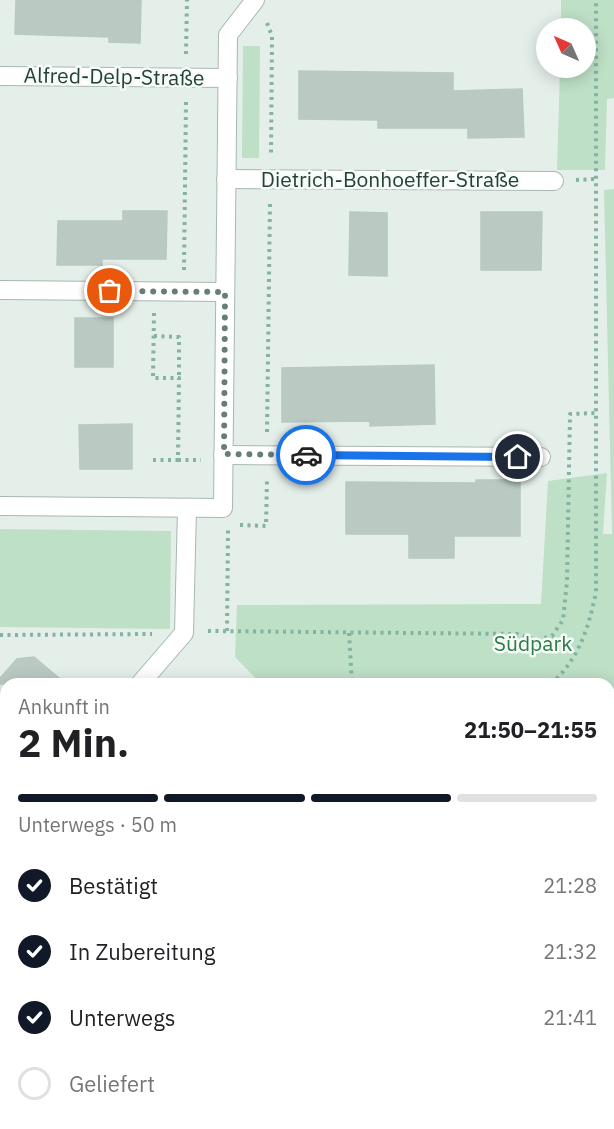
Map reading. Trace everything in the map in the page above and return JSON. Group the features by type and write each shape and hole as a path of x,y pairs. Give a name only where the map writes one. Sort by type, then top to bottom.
{"street":[{"path":"0,506 222,508 228,35 255,0"},
{"name":"Alfred-Delp-Straße","path":"0,76 228,78"},
{"name":"Dietrich-Bonhoeffer-Straße","path":"226,178 554,181"},
{"path":"0,290 225,292"},
{"path":"224,454 541,457"},
{"path":"145,678 184,633 187,508"}],"path":[{"path":"183,292 187,0"},
{"path":"556,678 576,655 590,625 596,592 596,0"},
{"path":"238,525 266,526 272,36 265,18"},
{"path":"154,292 153,378 179,378"},
{"path":"153,460 178,460 179,378 179,337 154,336"},
{"path":"0,635 227,631 517,634 537,640 552,636 563,620 567,581 570,414 596,413"},
{"path":"227,631 228,525"},
{"path":"349,633 352,678"}],"green space":[{"path":"561,0 614,0 614,98 607,99 605,170 557,170 560,78 596,78 596,18 561,18"},
{"path":"243,46 260,46 259,158 242,158"},
{"name":"Südpark","path":"614,189 614,678 255,678 235,657 237,605 541,604 548,481 607,473 603,534 612,534 604,190"},
{"path":"0,529 171,531 170,629 0,627"}],"building":[{"path":"16,0 141,0 140,43 109,42 109,37 15,34"},
{"path":"299,71 453,73 453,91 522,89 524,137 468,138 468,128 378,128 378,120 299,119"},
{"path":"123,211 167,211 166,259 102,259 102,265 57,265 58,221 123,221"},
{"path":"350,212 387,213 387,276 349,275"},
{"path":"481,212 542,212 541,270 481,270"},
{"path":"75,318 113,318 113,367 75,367"},
{"path":"434,365 435,424 370,426 370,421 282,422 282,368"},
{"path":"132,424 132,469 80,469 79,425"},
{"path":"476,480 520,480 520,536 454,536 454,558 409,558 409,534 346,534 346,482 476,483"},
{"path":"34,657 59,678 0,678 17,659"}],"way so far":[{"path":"110,291 225,292 224,454 306,455"}],"route":[{"path":"306,455 518,457"}]}
